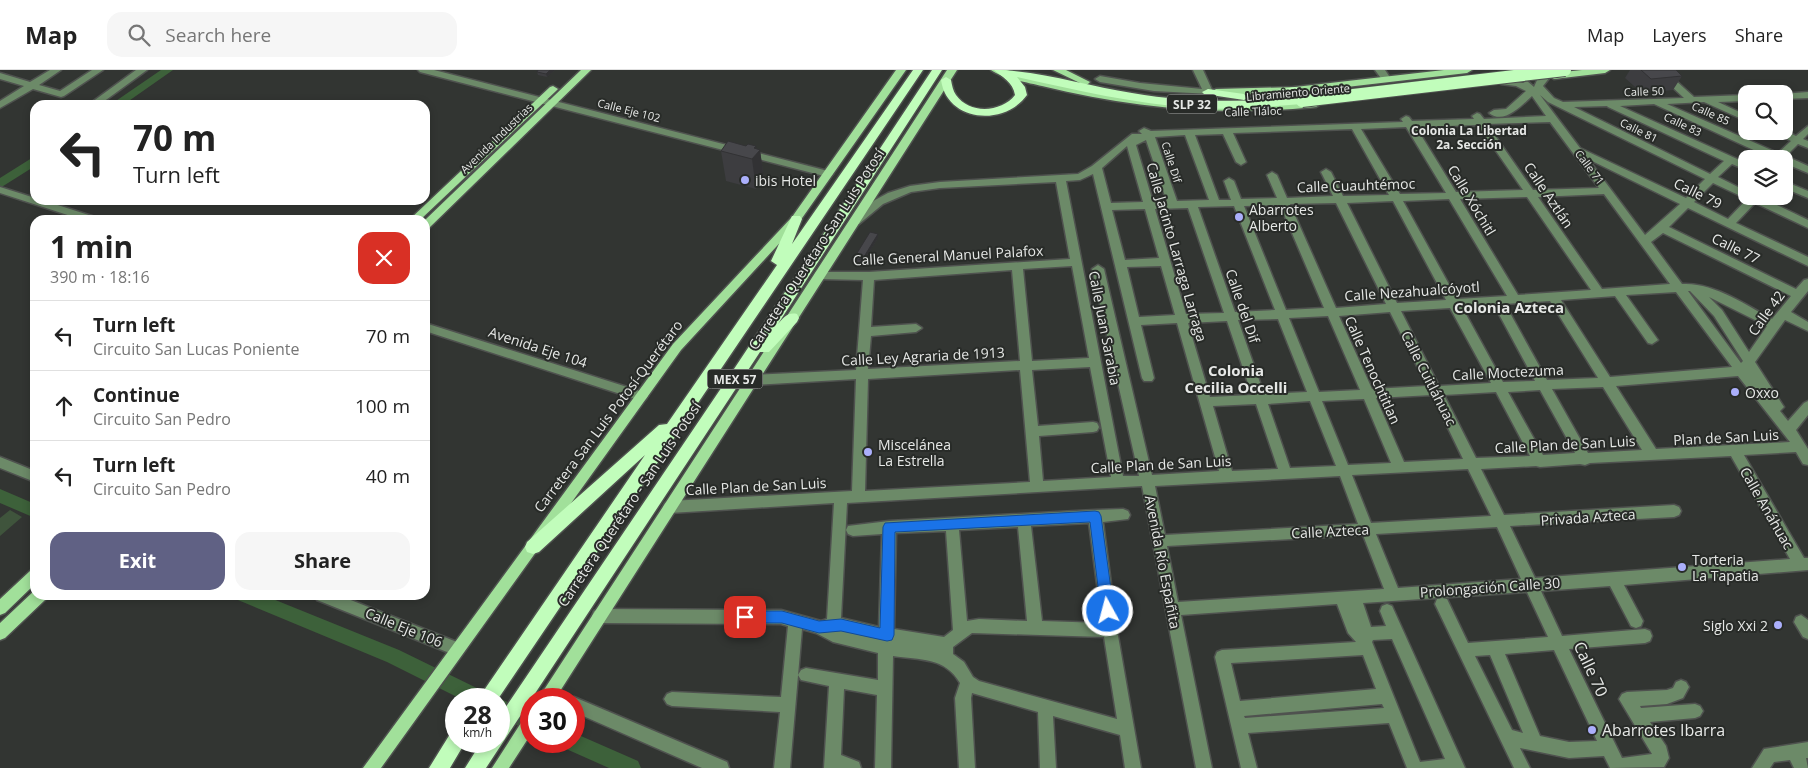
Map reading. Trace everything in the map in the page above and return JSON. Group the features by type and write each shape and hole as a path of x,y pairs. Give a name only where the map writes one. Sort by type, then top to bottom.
{"highway":[{"path":"783,251 908,70"},
{"name":"Carretera Querétaro - San Luis Potosí","path":"495,688 918,70"},
{"path":"945,73 950,97 968,109 982,112 1002,110 1017,102 1021,95 1021,88 1013,78 996,70"},
{"name":"SLP 32","path":"996,70 1084,85"},
{"name":"SLP 32","path":"1028,70 1084,85"},
{"name":"Libramiento Oriente","path":"1300,98 1508,70"},
{"name":"Libramiento Oriente","path":"1300,98 1565,70"},
{"name":"Carretera Querétaro - San Luis Potosí","path":"510,716 737,376 945,73"},
{"name":"Libramiento Oriente","path":"1084,85 1142,99 1181,103 1250,101"},
{"path":"1208,92 1250,101 1300,98"},
{"path":"1250,101 1300,98"},
{"path":"768,287 796,219"},
{"path":"737,376 792,318"},
{"path":"533,547 682,413"},
{"path":"439,768 449,753"},
{"path":"475,768 485,753"}],"main road":[{"name":"Avenida Industrias","path":"430,221 546,102 574,70"},
{"name":"Avenida Industrias","path":"420,215 546,102 586,70"},
{"name":"Carretera San Luis Potosí-Querétaro","path":"371,768 677,348 796,219 901,70"},
{"name":"Libramiento Oriente","path":"996,70 1035,82 1141,104 1220,109 1254,109 1300,98 1504,82 1525,75 1545,77 1605,70"},
{"path":"1058,70 1084,85"},
{"path":"1208,92 1247,93 1300,98 1386,79 1467,70"},
{"path":"1502,70 1507,73 1509,78 1504,82"},
{"name":"Carretera Querétaro-San Luis Potosí","path":"557,688 599,616 820,276 945,73"},
{"path":"0,608 30,580"},
{"path":"0,633 35,600"},
{"path":"500,768 520,737"}],"street":[{"path":"1,77 14,70"},
{"path":"0,104 56,70"},
{"path":"1,77 61,94 98,70"},
{"path":"100,100 142,70"},
{"name":"Calle Eje 102","path":"423,70 828,174"},
{"path":"1100,78 1125,85 1208,92 1198,70"},
{"path":"1380,70 1386,79"},
{"name":"Calle 71","path":"1516,70 1525,75 1528,94 1543,105 1663,265 1686,287 1745,367 1808,460"},
{"path":"1659,70 1692,100"},
{"name":"Calle 81","path":"1545,77 1538,82 1539,89 1545,96 1559,105 1738,192"},
{"path":"1504,82 1518,84 1528,94"},
{"name":"Calle Tláloc","path":"1478,117 1506,112 1528,94"},
{"path":"1793,96 1808,95"},
{"name":"Calle 50","path":"1543,105 1738,98"},
{"path":"1704,99 1738,114"},
{"name":"Calle 85","path":"1655,102 1763,150"},
{"name":"Calle 83","path":"1609,104 1738,164"},
{"name":"Calle Tláloc","path":"1098,173 1112,152 1134,136 1173,127 1256,127 1478,117 1553,119"},
{"name":"Calle Aztlán","path":"1478,117 1599,293"},
{"name":"Calle Tláloc","path":"1301,125 1355,126 1406,120"},
{"name":"Calle Xóchitl","path":"1406,120 1515,299"},
{"path":"1355,126 1396,197 1540,462"},
{"name":"Calle Tláloc","path":"1133,152 1131,144 1147,133 1227,132 1256,127"},
{"path":"1788,150 1808,129"},
{"path":"1227,132 1241,162"},
{"name":"Calle Dif","path":"1147,133 1173,204"},
{"path":"1189,133 1215,203"},
{"path":"1793,138 1808,145"},
{"name":"Calle 79","path":"1576,150 1808,262"},
{"name":"Calle Jacinto Larraga Larraga","path":"1133,152 1227,476"},
{"path":"1645,241 1662,228 1730,160"},
{"name":"Calle 85","path":"1793,163 1808,170"},
{"name":"Calle Cuitláhuac","path":"1326,172 1532,584"},
{"path":"853,223 879,202 910,189 940,185 1062,183 1076,181 1098,173 1148,378"},
{"name":"Calle Tenochtitlan","path":"1272,175 1400,468"},
{"path":"1229,181 1393,594"},
{"name":"Calle Juan Sarabia","path":"1062,183 1121,482"},
{"path":"1793,188 1808,195"},
{"path":"0,190 30,200"},
{"name":"Calle Cuauhtémoc","path":"1106,207 1607,191"},
{"name":"Calle del Dif","path":"1192,204 1286,474"},
{"path":"47,205 78,215"},
{"path":"1730,223 1743,205"},
{"name":"Calle 81","path":"1766,205 1808,224"},
{"name":"Calle 77","path":"1662,228 1798,295"},
{"name":"Calle General Manuel Palafox","path":"820,276 839,273 850,276 869,276 1078,262"},
{"path":"1120,264 1164,262"},
{"path":"1017,266 1037,488"},
{"name":"Avenida Río Españita","path":"1098,269 1143,480 1158,541 1204,768"},
{"path":"858,498 862,374 869,276"},
{"name":"Calle 42","path":"1745,367 1782,313 1808,283"},
{"path":"1686,287 1716,295 1774,325"},
{"name":"Calle Nezahualcóyotl","path":"1134,321 1331,312 1686,287"},
{"path":"1618,292 1652,340"},
{"path":"1553,296 1654,456"},
{"path":"1496,300 1585,460"},
{"path":"1782,313 1808,327"},
{"path":"865,332 916,328"},
{"name":"Avenida Eje 104","path":"430,329 642,396"},
{"name":"Calle Ley Agraria de 1913","path":"752,380 1096,362"},
{"name":"Calle Moctezuma","path":"1205,402 1606,382 1745,367"},
{"path":"1792,435 1808,406"},
{"path":"1032,431 1093,427"},
{"name":"Plan de San Luis","path":"1654,456 1734,451 1792,435"},
{"name":"Calle Anáhuac","path":"1734,451 1804,564"},
{"name":"Calle Plan de San Luis","path":"670,507 1037,488 1143,480 1654,456"},
{"path":"0,462 30,476"},
{"path":"834,630 841,498"},
{"name":"Privada Azteca","path":"1501,522 1674,511"},
{"path":"853,530 1123,515"},
{"path":"1095,516 1110,630 1133,768"},
{"path":"1024,520 1035,628"},
{"name":"Calle Azteca","path":"1158,541 1501,522"},
{"path":"952,524 961,632"},
{"path":"883,768 889,527"},
{"name":"Prolongación Calle 30","path":"1172,609 1614,580 1804,564"},
{"path":"1614,580 1636,621"},
{"name":"Calle 70","path":"1532,584 1618,767"},
{"path":"1348,598 1415,768"},
{"name":"Calle Eje 106","path":"334,600 457,649"},
{"path":"1442,604 1522,768"},
{"path":"1387,611 1457,767 1424,768"},
{"path":"599,616 782,617 887,642 946,650 960,667 968,682 982,689 1127,729"},
{"path":"782,768 796,620"},
{"path":"1808,622 1801,622 1808,632"},
{"path":"946,650 961,632 979,626 1110,630"},
{"path":"1249,768 1222,657 1364,640 1396,632"},
{"path":"1463,650 1645,636"},
{"path":"1495,648 1535,743"},
{"path":"806,675 885,689"},
{"path":"837,681 832,764 853,768"},
{"path":"967,768 963,698 968,682"},
{"path":"1618,767 1658,761 1661,758 1660,752 1627,699 1667,698 1678,693 1681,687"},
{"path":"1235,709 1386,696"},
{"path":"1667,698 1678,713"},
{"path":"672,699 787,705"},
{"path":"1351,699 1358,718"},
{"path":"1045,706 1048,768"},
{"path":"585,709 721,768"},
{"path":"1638,716 1696,711"},
{"path":"1239,726 1394,715"},
{"path":"1506,737 1570,750 1609,748"},
{"path":"1760,768 1770,755 1803,751 1803,768"}],"green space":[{"path":"10,510 22,517 0,536 0,518"}],"building":[{"path":"538,70 550,70 546,74 537,72"},
{"path":"1641,70 1676,70 1682,76 1651,79"},
{"path":"728,141 746,146 748,144 756,146 754,148 760,150 752,159 721,151"},
{"path":"870,232 878,234 862,260 854,258"}],"waterway":[{"path":"123,100 168,70"},
{"path":"0,184 30,163"},
{"path":"0,496 30,509"},
{"path":"256,600 393,656 458,688"},
{"path":"510,712 520,718"},
{"path":"585,747 631,768"}],"place":[{"name":"ibis Hotel","path":"745,180"},
{"name":"Abarrotes Alberto","path":"1239,217"},
{"name":"Oxxo","path":"1735,392"},
{"name":"Miscelánea La Estrella","path":"868,452"},
{"name":"Torteria La Tapatia","path":"1682,567"},
{"name":"Siglo Xxi 2","path":"1778,625"},
{"name":"Abarrotes Ibarra","path":"1592,730"}],"district":[{"name":"Colonia La Libertad 2a. Sección","path":"1469,137"},
{"name":"Colonia Azteca","path":"1509,307"},
{"name":"Colonia Cecilia Occelli","path":"1236,378"}],"route":[{"path":"745,617 782,617 819,627 834,624 887,635 889,527 1095,516 1108,611"}]}
